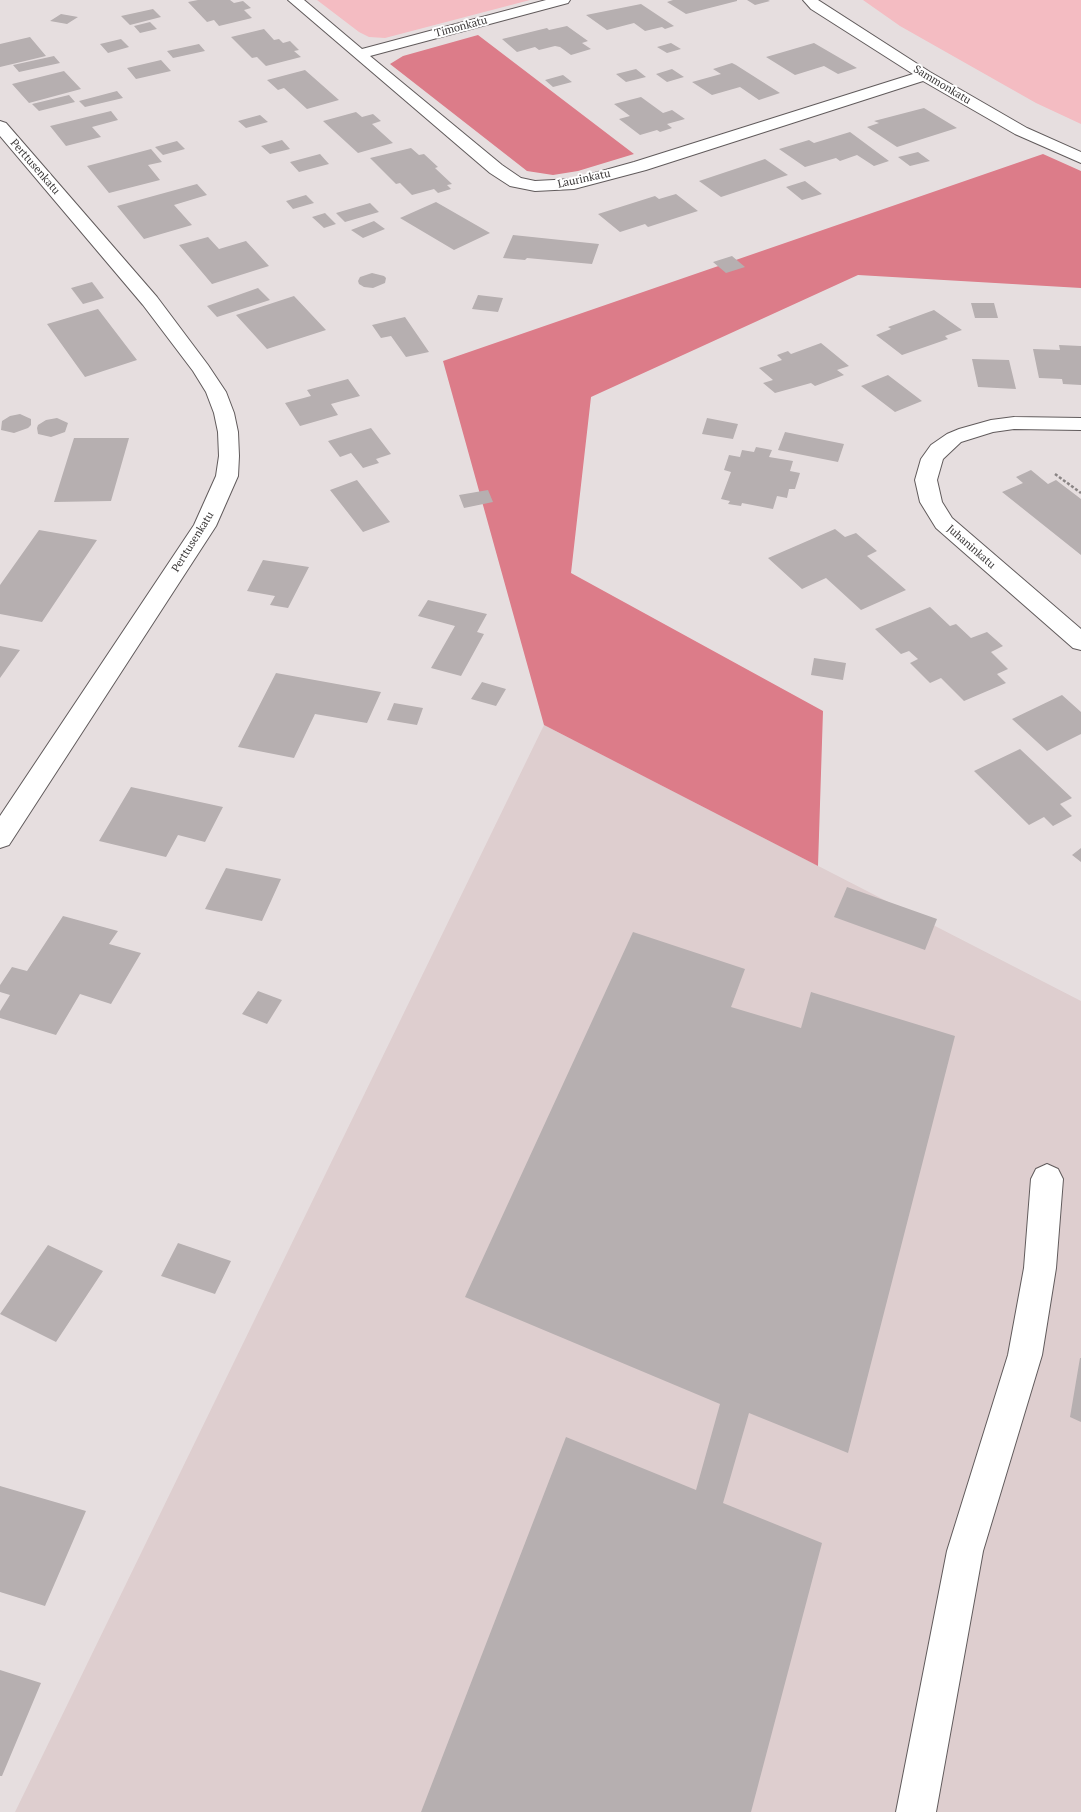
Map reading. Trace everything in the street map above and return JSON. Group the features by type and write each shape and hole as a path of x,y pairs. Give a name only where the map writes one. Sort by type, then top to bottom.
{"street":[{"name":"Laurinkatu","path":"295,0 496,170 516,182 545,187 574,184 640,166 925,75"},
{"name":"Timonkatu","path":"359,54 563,0"},
{"name":"Sammonkatu","path":"810,0 816,6 925,75 1021,131 1081,158"},
{"name":"Perttusenkatu","path":"0,126 150,301 201,369 216,392 224,413 228,432 229,456 227,476 205,526 62,740 0,838"},
{"name":"Juhaninkatu","path":"1081,424 1014,423 991,426 966,433 954,438 938,450 932,459 926,480 931,502 944,523 1081,642"},
{"path":"916,1812 965,1551 1025,1355 1040,1268 1047,1179"}],"path":[{"path":"1055,474 1081,493"}],"shaded area":[{"path":"317,0 530,0 385,38 369,37 359,32"},
{"path":"863,0 1081,0 1081,124 1036,103 900,26"},
{"path":"478,35 634,154 578,171 553,175 527,171 390,64 403,56"},
{"path":"1043,154 1081,171 1081,288 858,275 591,397 571,573 823,711 818,866 544,725 443,361"},
{"path":"544,725 1081,1001 1081,1812 15,1812"}],"building":[{"path":"198,0 230,0 234,3 243,1 251,8 244,10 252,18 219,26 214,20 207,22 188,2"},
{"path":"673,0 737,1 686,14 667,2"},
{"path":"747,0 768,0 770,1 755,5"},
{"path":"641,4 674,26 645,31 634,23 607,30 586,15"},
{"path":"153,9 161,17 130,25 121,16"},
{"path":"61,14 78,17 67,24 50,21"},
{"path":"150,22 157,29 140,33 134,26"},
{"path":"567,26 588,41 582,43 591,49 571,55 560,47 555,46 539,50 535,47 517,52 502,39 547,28 549,30"},
{"path":"264,29 274,40 279,39 283,43 290,41 299,50 294,51 301,57 266,66 257,57 252,58 231,37"},
{"path":"30,37 46,56 0,67 0,44"},
{"path":"121,39 129,47 108,53 100,44"},
{"path":"671,43 681,49 667,53 657,47"},
{"path":"814,43 857,68 838,74 824,66 795,75 766,57"},
{"path":"199,44 205,51 173,58 167,51"},
{"path":"54,56 60,63 19,72 13,65"},
{"path":"161,60 171,71 136,79 127,68"},
{"path":"732,63 780,93 759,100 740,87 712,95 692,82 721,74 713,69"},
{"path":"636,69 646,77 626,82 616,74"},
{"path":"672,69 684,77 667,82 656,74"},
{"path":"305,70 339,100 307,109 284,88 278,90 267,80"},
{"path":"64,71 81,89 29,103 12,84"},
{"path":"563,75 572,82 553,87 545,80"},
{"path":"117,91 123,98 85,107 79,101"},
{"path":"69,95 75,102 39,111 32,104"},
{"path":"641,97 663,113 672,110 685,119 667,124 672,128 640,135 619,119 630,116 614,104"},
{"path":"924,108 957,128 897,147 867,127 879,123 874,121"},
{"path":"111,111 118,120 92,127 101,137 66,146 50,126"},
{"path":"356,112 362,117 373,114 381,121 372,124 393,143 358,153 323,121"},
{"path":"260,115 268,122 246,128 238,121"},
{"path":"850,132 889,161 874,166 857,155 840,161 836,158 805,167 779,149 809,140 814,143"},
{"path":"282,140 290,149 270,154 261,146"},
{"path":"177,141 185,149 163,155 155,147"},
{"path":"411,148 419,155 424,154 438,167 435,168 452,184 447,185 451,189 438,193 434,189 412,195 400,183 396,184 370,158"},
{"path":"151,149 162,162 148,165 160,180 109,193 87,166"},
{"path":"918,152 930,161 910,166 898,157"},
{"path":"320,154 329,164 299,172 290,162"},
{"path":"765,159 788,175 721,197 699,181"},
{"path":"805,181 822,194 802,200 786,187"},
{"path":"197,184 207,195 174,205 192,225 144,239 117,206"},
{"path":"676,194 698,211 648,227 645,224 620,232 598,214 655,196 659,199"},
{"path":"306,195 314,203 293,209 286,201"},
{"path":"436,202 490,233 454,250 400,218"},
{"path":"370,203 379,212 345,222 336,213"},
{"path":"325,213 336,224 324,228 312,217"},
{"path":"374,221 385,229 363,238 351,230"},
{"path":"513,235 599,244 592,264 527,258 525,260 503,258"},
{"path":"208,237 219,249 246,241 269,266 212,284 179,245"},
{"path":"732,256 745,267 726,273 713,262"},
{"path":"372,273 384,276 386,278 385,283 373,288 364,287 359,284 360,277"},
{"path":"92,282 104,298 83,304 71,288"},
{"path":"258,288 270,300 217,317 207,306"},
{"path":"478,295 503,298 498,312 472,309"},
{"path":"294,296 326,330 267,349 236,315"},
{"path":"971,303 994,303 998,318 975,318"},
{"path":"98,309 137,360 85,377 47,324"},
{"path":"934,310 962,330 945,336 948,339 902,355 876,335 891,329 888,327"},
{"path":"405,317 429,352 406,357 391,336 381,338 372,325"},
{"path":"821,343 849,366 837,370 844,375 815,386 811,383 775,393 763,383 773,380 759,368 782,360 777,355 788,351 791,354"},
{"path":"1059,345 1081,346 1081,385 1063,384 1062,379 1039,378 1033,349 1060,350"},
{"path":"972,359 1009,360 1016,389 978,387"},
{"path":"888,375 922,401 895,412 861,386"},
{"path":"348,379 360,396 331,404 338,415 300,426 285,403 311,396 307,390"},
{"path":"20,414 31,419 31,425 28,428 14,433 1,430 2,421 10,416"},
{"path":"57,418 68,423 65,432 51,437 38,434 38,425 46,420"},
{"path":"707,418 738,424 733,439 702,434"},
{"path":"371,428 391,454 376,459 379,463 363,468 351,453 340,457 328,441"},
{"path":"785,432 844,444 838,462 778,450"},
{"path":"74,438 129,438 111,501 54,502"},
{"path":"756,447 772,450 769,457 793,461 790,471 800,473 795,489 789,489 787,498 777,496 773,509 742,503 741,506 728,504 730,501 721,499 731,472 724,470 729,455 740,457 742,450 754,452"},
{"path":"1031,470 1048,484 1056,480 1081,499 1081,555 1002,492 1023,483 1016,477"},
{"path":"357,480 390,522 363,532 330,490"},
{"path":"488,490 493,502 464,508 459,495"},
{"path":"835,529 845,537 856,533 877,551 867,556 906,590 861,610 826,578 802,589 768,558"},
{"path":"39,530 97,540 42,622 0,614 0,585"},
{"path":"263,560 309,567 288,608 270,605 275,596 247,591"},
{"path":"428,600 487,614 477,632 484,634 461,676 431,668 455,626 418,616"},
{"path":"930,607 950,626 956,624 971,638 987,632 1003,646 991,652 1008,669 997,674 1006,683 964,701 941,678 930,683 910,663 918,659 909,651 901,654 875,629"},
{"path":"0,646 20,650 0,678"},
{"path":"814,658 846,663 843,680 811,675"},
{"path":"276,673 381,692 367,723 315,714 294,758 238,747"},
{"path":"482,682 506,689 496,706 471,699"},
{"path":"1062,695 1081,712 1081,734 1047,751 1012,719"},
{"path":"394,703 423,708 417,725 387,720"},
{"path":"1020,749 1072,798 1060,804 1072,816 1053,826 1044,817 1029,825 974,771"},
{"path":"131,787 223,807 205,842 178,835 166,857 99,841"},
{"path":"1081,848 1081,862 1072,855"},
{"path":"226,868 281,879 262,921 205,909"},
{"path":"847,887 937,919 925,950 834,917"},
{"path":"63,916 118,931 109,944 141,953 111,1004 80,994 56,1035 0,1018 0,1011 10,995 0,992 0,985 12,967 27,971"},
{"path":"633,932 745,969 731,1007 801,1028 811,992 955,1036 848,1453 749,1413 723,1503 822,1543 751,1812 421,1812 566,1437 696,1490 720,1404 465,1297"},
{"path":"258,991 282,1000 267,1024 242,1014"},
{"path":"178,1243 231,1261 215,1294 161,1276"},
{"path":"48,1245 103,1271 56,1342 0,1314"},
{"path":"1081,1358 1081,1422 1070,1417"},
{"path":"0,1486 86,1511 45,1606 0,1592"},
{"path":"0,1670 41,1683 2,1776 0,1776"}]}
